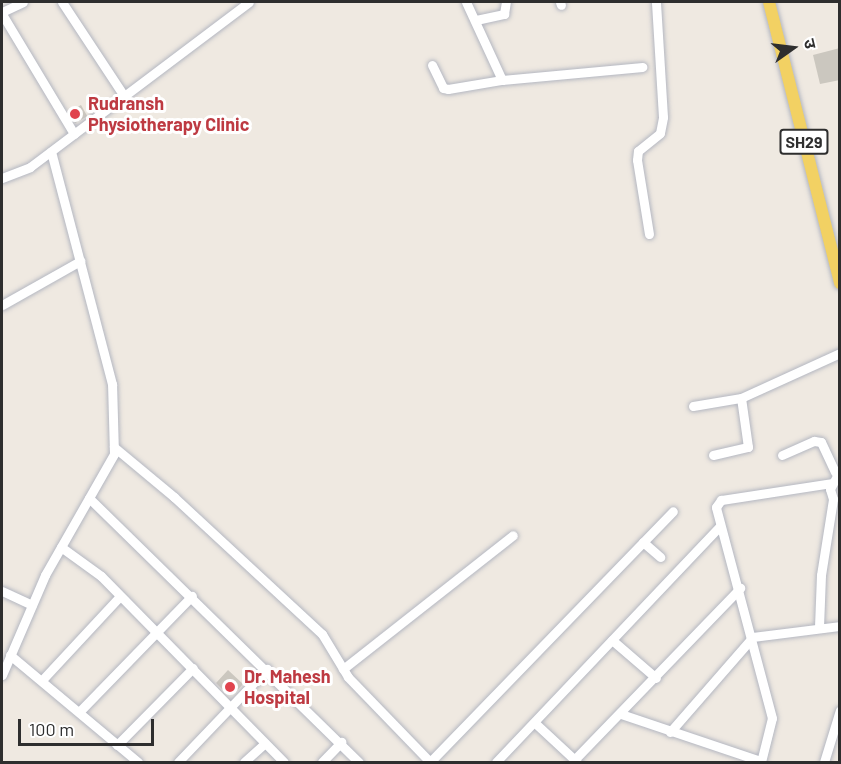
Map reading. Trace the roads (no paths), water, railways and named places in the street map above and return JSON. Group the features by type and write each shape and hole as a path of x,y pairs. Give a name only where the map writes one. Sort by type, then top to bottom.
{"main road":[{"name":"SH29","path":"769,2 835,247 840,283"}],"street":[{"path":"23,2 2,13 75,134"},
{"path":"62,2 124,96"},
{"path":"2,178 30,167 249,2"},
{"path":"466,2 502,80"},
{"path":"476,20 504,14 506,2"},
{"path":"649,234 638,151 660,133 663,117 656,2"},
{"path":"432,65 443,88 448,89 502,80 642,67"},
{"path":"2,675 6,658 32,604 61,547 114,454 112,384 51,152"},
{"path":"2,305 80,261"},
{"path":"693,406 741,398 840,353"},
{"path":"713,455 748,447 741,398"},
{"path":"782,455 814,441 820,442 837,471 832,483 819,627"},
{"path":"114,447 174,497 322,634 343,669 397,731 430,762 673,511"},
{"path":"621,714 761,762 772,718 740,588 716,507 721,500 832,483"},
{"path":"89,498 267,669 359,762"},
{"path":"496,762 720,526"},
{"path":"343,669 513,535"},
{"path":"644,542 660,557"},
{"path":"61,547 120,596 284,762"},
{"path":"535,723 576,761 740,588"},
{"path":"2,591 32,604"},
{"path":"43,679 120,596"},
{"path":"79,712 192,596"},
{"path":"670,732 753,637 840,626"},
{"path":"612,639 656,678"},
{"path":"6,658 43,679 138,762"},
{"path":"117,745 193,668"},
{"path":"178,762 267,669"},
{"path":"824,762 840,710"},
{"path":"322,762 341,742"},
{"path":"244,762 265,743"}],"place":[{"name":"Rudransh Physiotherapy Clinic","path":"75,114"},
{"name":"Dr. Mahesh Hospital","path":"230,687"}]}
